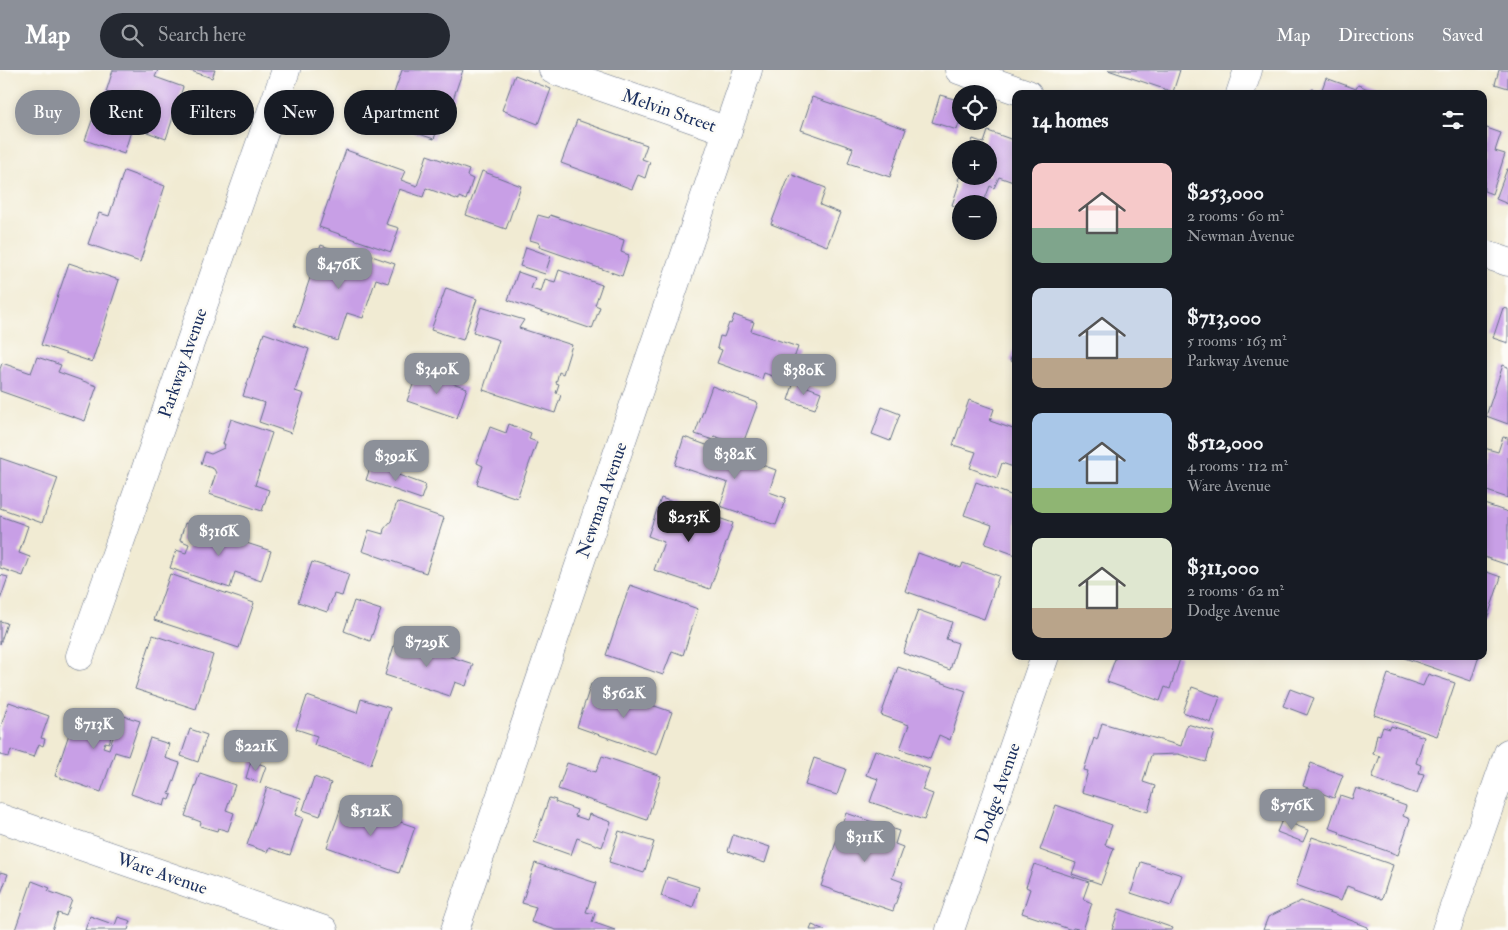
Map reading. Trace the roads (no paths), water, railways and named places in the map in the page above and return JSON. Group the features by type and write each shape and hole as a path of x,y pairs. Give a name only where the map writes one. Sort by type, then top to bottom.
{"street":[{"name":"Parkway Avenue","path":"80,656 286,70"},
{"name":"Melvin Street","path":"553,70 728,131"},
{"name":"Newman Avenue","path":"455,930 748,70"},
{"path":"959,70 1016,90"},
{"path":"1241,90 1248,70"},
{"path":"1487,255 1508,262"},
{"name":"Dodge Avenue","path":"950,930 1044,660"},
{"path":"1446,930 1508,753"},
{"name":"Ware Avenue","path":"0,818 324,930"}]}
